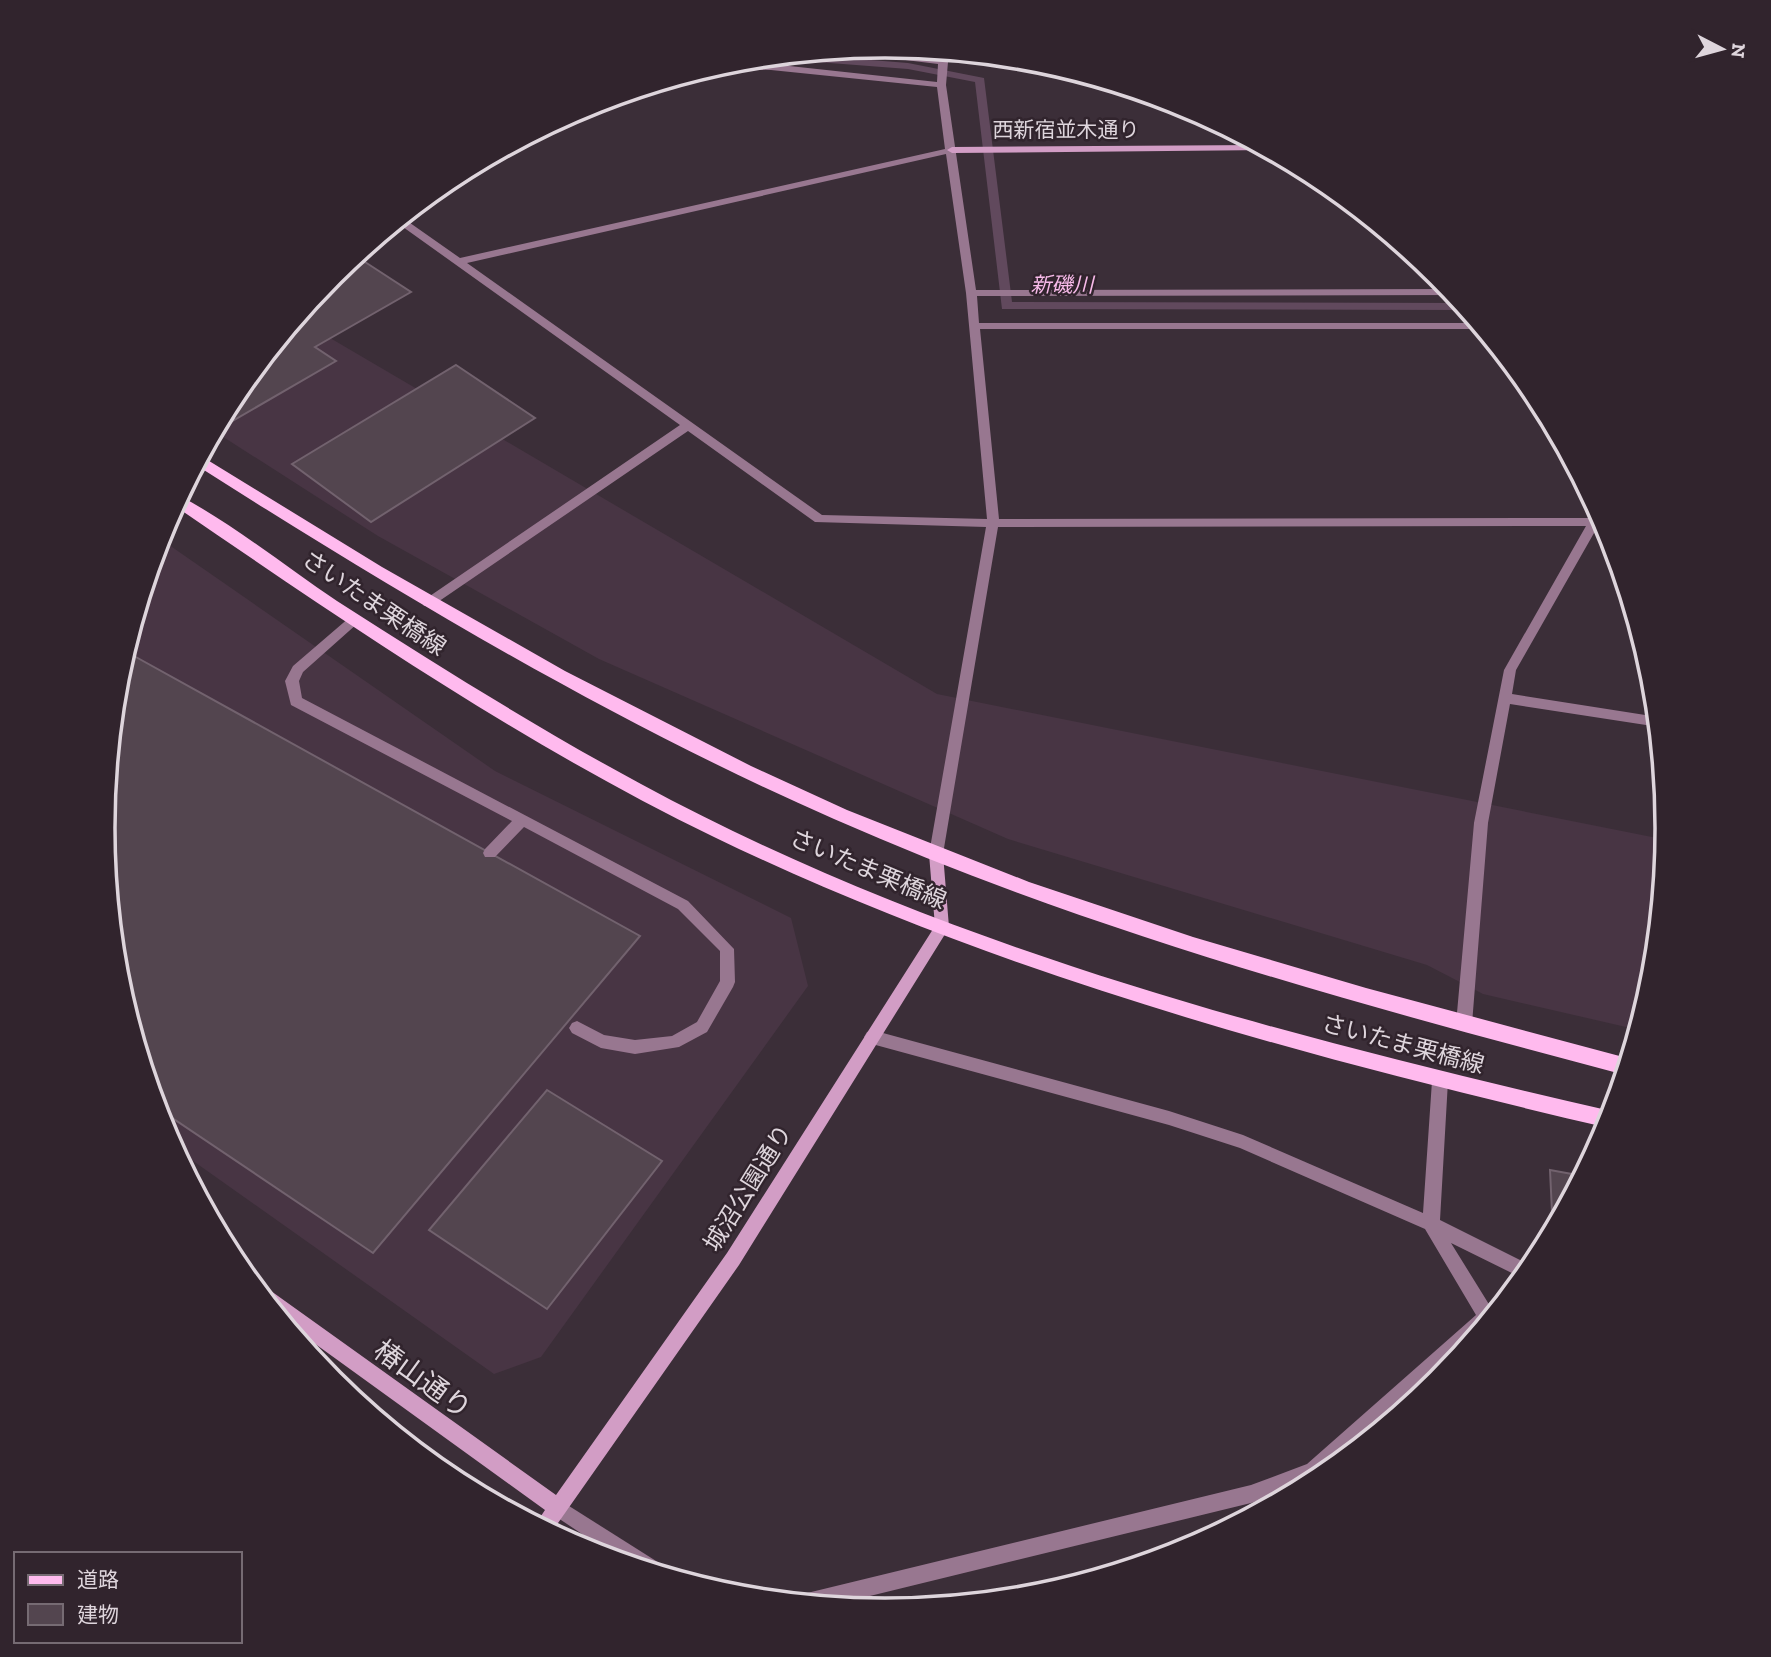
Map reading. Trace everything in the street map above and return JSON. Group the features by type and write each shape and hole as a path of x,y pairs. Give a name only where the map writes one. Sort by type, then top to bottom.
{"main road":[{"name":"さいたま栗橋線","path":"206,465 428,603 536,665 625,711 936,855 1100,916 1289,977 1619,1065"},
{"name":"さいたま栗橋線","path":"186,506 492,710 577,758 801,869 942,928 1080,975 1440,1081 1600,1117"}],"street":[{"path":"912,59 943,62 940,85 958,150 993,523 936,855 942,928"},
{"path":"768,67 940,85"},
{"name":"西新宿並木通り","path":"958,150 1247,148"},
{"path":"458,262 958,150"},
{"path":"406,225 819,519 993,523 1591,519"},
{"path":"971,293 1439,292"},
{"path":"975,326 1470,326"},
{"path":"428,603 687,426"},
{"path":"1464,1024 1481,823 1510,670 1595,527"},
{"path":"354,620 298,669 292,681 296,701 683,905 727,949 728,982 702,1027 674,1042 635,1047 601,1041 577,1028"},
{"path":"1503,698 1649,721"},
{"path":"490,853 522,821"},
{"name":"城沼公園通り","path":"548,1522 733,1259 942,928"},
{"path":"872,1037 1169,1118 1243,1142 1431,1224 1518,1268"},
{"path":"1440,1081 1431,1224 1484,1314"},
{"name":"椿山通り","path":"285,1311 558,1508"},
{"path":"1355,1440 1445,1359"},
{"path":"827,1597 1293,1482"},
{"path":"558,1508 629,1555"}],"shaded area":[{"path":"304,323 937,694 1656,838 1650,929 1630,1028 1483,994 1427,965 1008,839 599,659 378,536 222,436 274,359"},
{"path":"169,545 495,771 791,918 808,986 541,1357 494,1374 189,1158 173,1123 141,1028 130,979 116,879 115,828 121,728 130,678 141,629"}],"building":[{"path":"365,262 411,292 315,347 336,361 232,422 274,359 306,320"},
{"path":"456,365 535,418 371,522 292,464"},
{"path":"135,656 640,936 373,1253 171,1117 141,1028 121,929 116,879 116,778 121,728"},
{"path":"547,1090 662,1161 547,1309 429,1230"},
{"path":"1550,1170 1574,1174 1553,1214"}],"waterway":[{"name":"新磯川","path":"827,60 908,66 980,80 1006,306 1453,307"}]}
